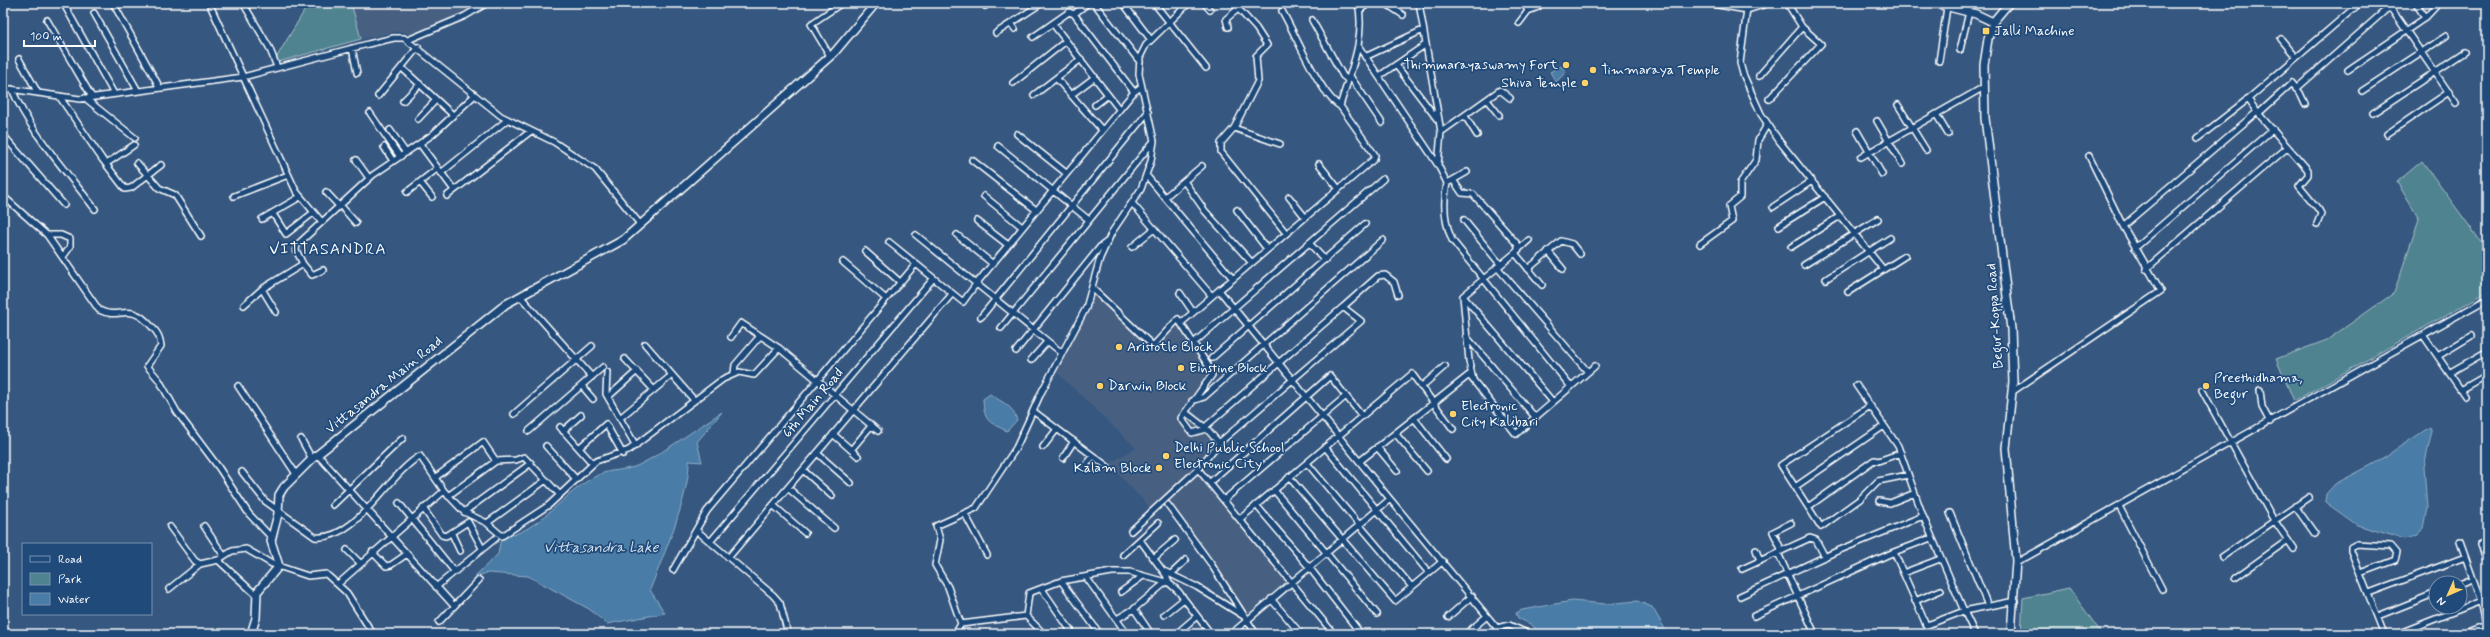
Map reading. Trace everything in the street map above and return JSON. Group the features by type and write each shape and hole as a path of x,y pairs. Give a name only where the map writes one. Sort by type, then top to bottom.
{"street":[{"path":"113,3 160,88"},
{"path":"209,3 288,175 300,197 322,222"},
{"path":"243,3 269,47 277,68"},
{"path":"408,40 465,16 486,3"},
{"path":"830,56 811,24 842,3"},
{"name":"Vittasandra Main Road","path":"271,537 279,510 280,492 314,456 349,431 502,308 520,296 611,248 830,56 876,3"},
{"path":"985,6 990,3"},
{"path":"996,33 1042,3"},
{"path":"1074,14 1088,3"},
{"path":"1094,3 1140,62"},
{"path":"1123,3 1151,40"},
{"path":"1154,3 1206,68"},
{"path":"961,624 948,587 935,564 940,540 936,526 976,508 1016,448 1033,410 1086,308 1093,289 1097,266 1112,232 1132,204 1146,175 1154,141 1142,87 1140,62 1146,45 1189,3"},
{"path":"1204,3 1210,10"},
{"path":"1233,3 1256,28 1267,45 1256,56 1258,81 1234,128 1221,143 1221,152 1286,233"},
{"path":"1340,106 1359,47 1360,10 1358,3"},
{"path":"1360,10 1369,3"},
{"path":"1385,3 1403,15"},
{"path":"1419,3 1441,132 1438,165"},
{"path":"1524,3 1528,11"},
{"path":"1519,23 1528,11 1538,7 1536,3"},
{"path":"1713,3 1747,9 1766,3"},
{"path":"1769,99 1821,44 1802,27 1787,3"},
{"path":"1933,3 1967,12 1994,22"},
{"path":"1960,50 1969,3"},
{"name":"Begur-Koppa Road","path":"2009,3 1994,22 1985,51 1984,87 1985,118 2011,329 2012,392 2006,448 2016,563 2015,601 2011,634"},
{"path":"2198,138 2248,99 2360,3"},
{"path":"2416,3 2425,18"},
{"path":"2348,70 2425,18 2439,3"},
{"path":"1939,61 1947,6"},
{"path":"66,8 114,94"},
{"path":"2296,89 2388,8 2406,31 2456,103"},
{"path":"1228,27 1226,19 1238,9"},
{"path":"1747,9 1740,63 1742,74 1767,125 1883,269"},
{"path":"1181,323 1211,295 1252,263 1338,188 1374,159 1375,155 1340,106 1332,102 1322,86 1282,11"},
{"path":"1033,37 1069,12 1074,14 1134,92"},
{"path":"94,13 138,91"},
{"path":"47,20 92,97"},
{"path":"1312,20 1343,76 1349,78 1382,123"},
{"path":"1011,23 1015,29"},
{"path":"1053,24 1119,109"},
{"path":"1759,76 1802,27"},
{"path":"1365,57 1423,30"},
{"path":"2362,91 2446,36"},
{"path":"3,88 85,98 243,77 394,38 408,40 507,120 559,145 595,169 640,224"},
{"path":"2281,39 2296,57"},
{"path":"1013,83 1066,41"},
{"path":"1379,76 1425,45"},
{"path":"378,96 418,47"},
{"path":"1359,47 1438,165 1447,183 1444,200 1447,229 1452,240 1571,387"},
{"path":"352,48 356,73"},
{"path":"2374,113 2465,52"},
{"path":"19,59 38,93"},
{"path":"1034,95 1057,79 1081,59"},
{"path":"1396,64 1438,119"},
{"path":"402,68 453,115"},
{"path":"1071,95 1095,77"},
{"path":"1057,79 1102,130"},
{"path":"2123,226 2292,83 2305,104"},
{"path":"403,102 420,84"},
{"path":"889,242 915,265 963,302 1022,227 1119,109 1134,92 1142,87"},
{"path":"1861,157 1984,87"},
{"path":"12,89 18,105 95,209"},
{"path":"1441,132 1500,90 1510,98"},
{"path":"2387,134 2449,92"},
{"path":"323,270 312,275 303,264 296,250 297,245 369,178 420,144 475,95"},
{"path":"1095,105 1108,95"},
{"path":"59,96 125,189 131,188 160,165"},
{"path":"85,98 135,138"},
{"path":"2248,99 2308,170 2308,176 2299,186 2319,210 2320,214 2317,224"},
{"path":"418,119 436,100"},
{"path":"1487,100 1500,115"},
{"path":"1898,105 1926,150"},
{"path":"981,317 1070,205 1148,112"},
{"path":"370,113 400,157"},
{"path":"1936,114 1948,134"},
{"path":"1465,116 1477,135"},
{"path":"407,192 507,120"},
{"path":"1877,121 1902,164"},
{"path":"1700,244 1732,221 1730,206 1740,197 1740,183 1756,160 1758,140 1767,125"},
{"path":"1234,128 1280,144"},
{"path":"2135,248 2273,129"},
{"path":"390,130 406,153"},
{"path":"447,196 531,131"},
{"path":"1858,131 1882,174"},
{"path":"1017,134 1066,173"},
{"path":"3,135 64,205"},
{"path":"1001,328 1154,141"},
{"path":"420,144 454,190"},
{"path":"106,164 134,145"},
{"path":"998,146 1089,220"},
{"path":"384,147 393,161"},
{"path":"2146,269 2288,147"},
{"path":"2012,392 2158,295 2161,290 2146,269 2089,156"},
{"path":"356,160 369,178"},
{"path":"972,160 1036,210"},
{"path":"137,163 159,188 175,195 201,236"},
{"path":"1319,164 1338,188"},
{"path":"1165,198 1202,166"},
{"path":"1447,183 1467,172"},
{"path":"234,196 288,175"},
{"path":"1146,175 1233,278"},
{"path":"1196,341 1383,179"},
{"path":"1453,180 1462,193 1473,194 1516,241 1517,251 1528,269 1542,285"},
{"path":"1773,207 1812,181"},
{"path":"420,182 432,197"},
{"path":"1184,182 1205,211 1252,263"},
{"path":"326,192 356,223"},
{"path":"3,196 47,235 99,310 112,315 124,311 140,314 159,335 161,346 149,362 148,370 159,380 177,412 219,468 248,514 271,537 279,566"},
{"path":"984,196 1022,227"},
{"path":"262,219 300,197"},
{"path":"1289,197 1305,217"},
{"path":"1779,226 1825,197"},
{"path":"1132,204 1211,295"},
{"path":"1237,210 1267,250"},
{"path":"273,214 286,234 313,213"},
{"path":"1791,247 1840,216"},
{"path":"1804,265 1878,219"},
{"path":"1464,220 1498,265 1588,372"},
{"path":"978,221 1008,246"},
{"path":"1212,358 1365,224"},
{"path":"1132,247 1154,228"},
{"path":"47,235 61,235 70,239 70,247 63,257"},
{"path":"916,235 1062,353"},
{"path":"957,235 993,264"},
{"path":"1826,279 1890,238"},
{"path":"1192,401 1204,397 1383,240"},
{"path":"1463,296 1482,278 1517,251 1528,240"},
{"path":"1016,351 1100,248 1109,241"},
{"path":"1528,269 1561,241 1572,244 1580,254"},
{"path":"1309,242 1325,260"},
{"path":"865,251 900,282"},
{"path":"1548,252 1563,269"},
{"path":"1848,292 1906,256"},
{"path":"843,262 886,299"},
{"path":"244,305 262,289 303,264"},
{"path":"673,570 707,511 915,265"},
{"path":"1093,289 1153,346 1178,319 1181,323 1211,370 1212,375 1180,418 1192,433 1206,428 1378,276 1385,275 1394,282 1398,295"},
{"name":"6th Main Road","path":"710,542 933,279"},
{"path":"262,289 276,312"},
{"path":"1219,290 1390,499 1472,596 1497,628 1498,634"},
{"path":"728,557 952,294"},
{"path":"1180,294 1193,312"},
{"path":"520,296 592,377"},
{"path":"1463,296 1466,336 1473,380"},
{"path":"1463,296 1553,402"},
{"path":"2016,563 2487,299"},
{"path":"1131,531 1198,469 1219,443 1361,321 1343,307"},
{"path":"731,337 741,323 779,348 878,431"},
{"path":"2423,335 2465,396"},
{"path":"734,373 735,365 760,336"},
{"path":"1466,336 1535,418"},
{"path":"2438,356 2471,336"},
{"path":"1031,360 1047,342"},
{"path":"645,344 694,400"},
{"path":"514,414 592,346"},
{"path":"242,472 265,501 315,537 324,538 342,531 419,457 423,458 448,496 464,512 487,523 502,536 545,508 593,464 623,454 636,446 694,400 734,373 754,375 779,348"},
{"path":"2450,373 2484,353"},
{"path":"625,359 654,390"},
{"path":"1421,387 1445,366"},
{"path":"1360,461 1469,375 1516,434 1595,366"},
{"path":"529,431 592,377 605,369 608,397 636,446"},
{"path":"608,397 637,371"},
{"path":"1240,519 1412,374 1453,429"},
{"path":"620,418 672,375"},
{"path":"2461,390 2487,375"},
{"path":"1210,482 1330,376 1362,416"},
{"path":"1856,385 1884,426 1900,453 1940,560 1975,634"},
{"path":"238,386 296,474"},
{"path":"582,386 593,399"},
{"path":"2202,390 2274,521 2294,549"},
{"path":"2260,390 2261,402 2270,422"},
{"path":"1224,500 1346,396"},
{"path":"1870,406 1781,465 1821,527 1860,499 1878,481 1908,474"},
{"path":"1033,410 1108,467"},
{"path":"1185,412 1206,428 1219,443"},
{"path":"581,414 562,429 593,464"},
{"path":"1414,418 1446,459"},
{"path":"578,448 606,424 623,454"},
{"path":"851,450 871,426"},
{"path":"1794,486 1884,426"},
{"path":"1043,447 1057,429"},
{"path":"1395,433 1427,471"},
{"path":"833,434 858,456"},
{"path":"333,505 403,438"},
{"path":"301,439 314,456 367,508 454,606"},
{"path":"436,477 483,442 496,461"},
{"path":"1063,458 1074,442"},
{"path":"546,446 576,479"},
{"path":"1325,447 1429,573"},
{"path":"1377,447 1396,471"},
{"path":"817,453 851,483"},
{"path":"1808,507 1874,460 1878,461 1900,453"},
{"path":"1084,468 1093,456"},
{"path":"448,496 496,461 516,460 524,457 560,495"},
{"path":"1307,462 1412,587"},
{"path":"464,512 531,463"},
{"path":"1198,469 1292,581 1334,634"},
{"path":"803,470 832,496"},
{"path":"1289,477 1395,601 1443,561"},
{"path":"487,523 546,480"},
{"path":"788,488 834,528"},
{"path":"338,584 391,535 444,490"},
{"path":"1274,490 1377,614"},
{"path":"1879,501 1890,502 1915,493"},
{"path":"2222,557 2309,496"},
{"path":"1231,634 1390,499"},
{"path":"399,503 410,519 454,571"},
{"path":"1256,505 1309,567 1361,634"},
{"path":"773,506 805,532"},
{"path":"1168,506 1248,618 1256,634"},
{"path":"2119,506 2162,590"},
{"path":"2295,506 2315,534"},
{"path":"423,508 442,535 446,536 452,534 468,522 482,548"},
{"path":"1950,513 1988,606"},
{"path":"965,514 986,555"},
{"path":"1740,596 1825,557 1923,516"},
{"path":"1123,555 1158,523"},
{"path":"1791,523 1773,532 1788,574 1815,634"},
{"path":"204,526 224,556"},
{"path":"170,528 195,561 200,564"},
{"path":"696,530 780,603 788,634"},
{"path":"452,534 460,551"},
{"path":"436,587 496,538"},
{"path":"1742,568 1813,538 1825,557"},
{"path":"1754,616 1894,552 1931,538"},
{"path":"1140,540 1162,570 1168,583 1184,599 1210,634"},
{"path":"1154,558 1175,540"},
{"path":"2235,578 2288,540"},
{"path":"2460,542 2472,580 2481,601 2486,627 2462,634"},
{"path":"2481,545 2487,561"},
{"path":"2360,573 2395,560 2397,553 2395,548 2391,546 2353,546 2351,551 2360,573 2369,593 2384,634"},
{"path":"169,589 200,564 218,560 238,549 246,549 279,566 308,576 326,574 347,593 373,634"},
{"path":"347,550 360,563"},
{"path":"1756,550 1760,561"},
{"path":"372,552 386,566 391,565 407,554"},
{"path":"1894,552 1926,624 1964,611 2015,601"},
{"path":"2369,593 2465,557"},
{"path":"218,560 256,595"},
{"path":"1171,574 1186,560"},
{"path":"1903,573 1940,560"},
{"path":"251,634 256,618 256,595 279,566"},
{"path":"1162,570 1197,587 1248,618"},
{"path":"1026,616 1029,594 1061,581 1112,572 1130,572 1168,583"},
{"path":"1086,576 1127,634"},
{"path":"1122,592 1143,576"},
{"path":"439,622 479,580"},
{"path":"2468,581 2472,580"},
{"path":"1061,581 1100,634"},
{"path":"1117,619 1134,609 1168,583"},
{"path":"1042,588 1073,634"},
{"path":"1916,601 1941,590"},
{"path":"1448,617 1472,596"},
{"path":"2378,616 2428,596"},
{"path":"1164,615 1184,599"},
{"path":"1271,599 1301,634"},
{"path":"2397,634 2481,601"},
{"path":"1134,609 1151,634"},
{"path":"961,624 1026,616"},
{"path":"1026,616 1044,634"},
{"path":"1176,634 1198,616"},
{"path":"1467,633 1487,616"},
{"path":"955,634 961,624"},
{"path":"1497,628 1509,625 1530,634"}],"shaded area":[{"path":"351,3 463,3 470,10 411,34 399,31 361,39"},
{"name":"Delhi Public School Electronic City","path":"1093,289 1151,349 1178,319 1210,371 1187,403 1219,443 1198,469 1292,581 1248,618 1164,502 1153,511 1109,464 1136,448 1054,370"}],"green space":[{"path":"309,3 351,3 361,39 278,62 276,58"},
{"path":"2422,161 2487,250 2487,292 2294,401 2276,359 2327,340 2394,293 2419,219 2397,182"},
{"path":"2069,588 2102,634 2021,634 2023,598"}],"water":[{"path":"1561,66 1566,72 1556,82 1550,72"},
{"path":"990,394 1006,404 1015,415 1017,420 1007,431 991,423 984,412 983,399"},
{"name":"Vittasandra Lake","path":"722,412 697,442 702,462 689,461 685,492 675,526 650,590 665,613 607,624 589,609 528,576 488,573 475,576 498,554 501,538 528,528 540,520 585,482 603,473 639,465 671,446"},
{"path":"2430,427 2432,431 2424,467 2427,508 2423,528 2417,536 2404,539 2357,525 2325,502 2326,494 2335,484 2375,463"},
{"path":"1572,601 1606,604 1637,601 1652,607 1668,634 1541,634 1532,625 1518,618 1516,613 1522,610"}],"place":[{"name":"Jalli Machine","path":"1986,31"},
{"name":"Thimmarayaswamy Fort","path":"1566,65"},
{"name":"Timmaraya Temple","path":"1593,70"},
{"name":"Shiva Temple","path":"1585,83"},
{"name":"Aristotle Block","path":"1119,347"},
{"name":"Einstine Block","path":"1181,368"},
{"name":"Darwin Block","path":"1100,386"},
{"name":"Preethidhama, Begur","path":"2206,386"},
{"name":"Electronic City Kalibari","path":"1453,414"},
{"name":"Delhi Public School Electronic City","path":"1166,456"},
{"name":"Kalam Block","path":"1159,468"}],"district":[{"name":"VITTASANDRA","path":"328,249"}]}
